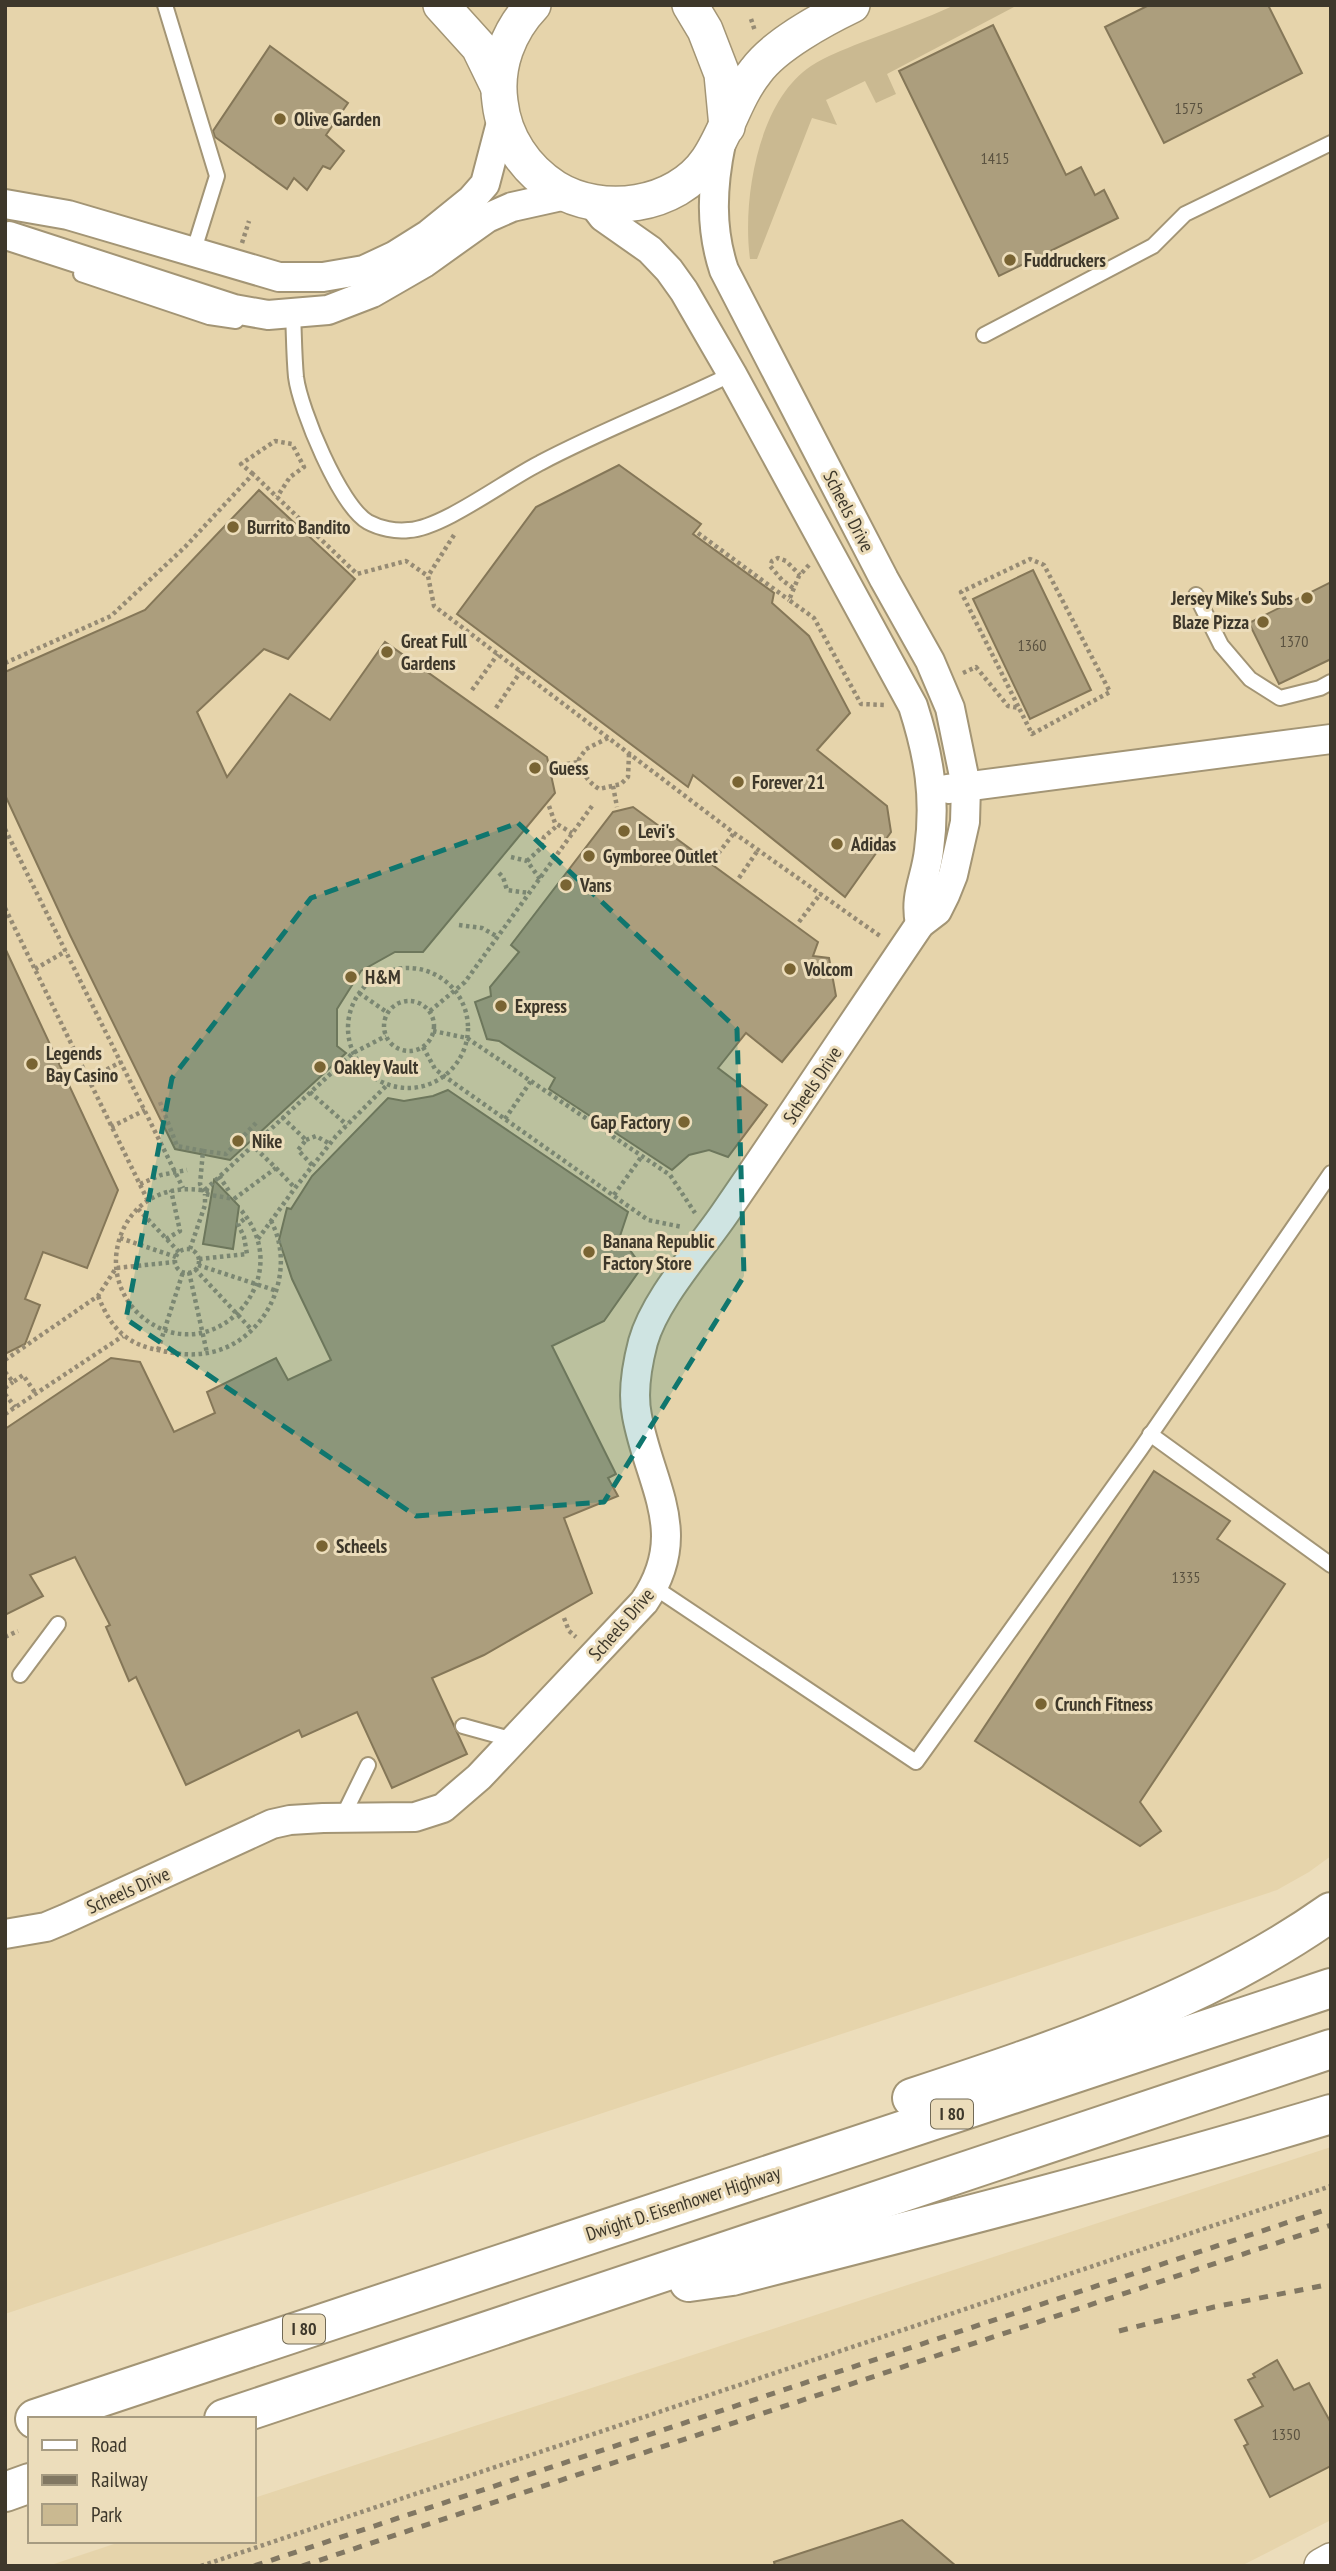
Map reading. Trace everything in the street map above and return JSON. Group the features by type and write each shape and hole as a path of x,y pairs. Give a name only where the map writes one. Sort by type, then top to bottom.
{"highway":[{"path":"573,2239 729,2160 998,2070 1118,2025 1250,1963 1331,1912"},
{"name":"Dwight D. Eisenhower Highway","path":"41,2417 1331,1988"},
{"path":"230,2417 1331,2049"},
{"path":"600,2292 732,2276 1129,2174 1331,2114"},
{"name":"Dwight D. Eisenhower Highway","path":"5,2428 28,2421"},
{"path":"5,2492 28,2484"}],"street":[{"path":"441,5 479,47 514,147 531,168 540,178 580,199 615,206 658,198 690,179 707,162 756,70 772,54 823,19 852,5"},
{"path":"5,204 68,215 279,277 323,277 364,270 394,256 429,234 471,200 485,184 500,102 504,51 523,15 533,5"},
{"path":"690,5 705,30 722,74 725,130"},
{"name":"Scheels Drive","path":"5,1934 46,1927 272,1824 290,1820 415,1817 443,1808 479,1777 626,1622 654,1587 661,1573 667,1539 661,1497 636,1415 637,1373 644,1340 676,1281 723,1216 920,924 937,911 953,875 965,822 966,786 957,737 941,683 867,547 724,270 713,213 714,188 725,130"},
{"path":"7,236 234,309 281,314 328,310 372,293 424,263 487,218 512,207 580,199"},
{"name":"Scheels Drive","path":"580,199 603,218 638,240 670,270 732,374 913,706 927,752 933,791 929,855 916,905 920,924"},
{"path":"7,236 59,235 153,264 193,253"},
{"path":"933,791 1331,738"},
{"path":"1322,2566 1331,2561"}],"lane":[{"path":"165,5 216,176 193,253"},
{"path":"984,335 1153,246 1185,214 1331,143"},
{"path":"281,314 311,430 354,509 366,521 385,528 408,531 430,526 541,461 732,374"},
{"path":"1196,595 1221,645 1250,679 1280,698 1320,688 1331,682"},
{"path":"654,1587 916,1762 1150,1434 1331,1172"},
{"path":"1150,1434 1331,1565"},
{"path":"20,1675 58,1624"},
{"path":"463,1726 514,1740"},
{"path":"342,1818 368,1765"}],"path":[{"path":"241,247 249,221"},
{"path":"277,497 290,477 304,467 292,444 275,441 241,464 358,574 406,561 428,576"},
{"path":"5,663 111,615 185,547 253,474"},
{"path":"698,533 814,618 861,704 889,705"},
{"path":"455,534 428,576 434,606 734,833 880,934 881,943"},
{"path":"793,588 770,566 772,561 778,558 786,561 800,575"},
{"path":"1030,559 1044,565 1110,692 1032,734 1019,708 961,592 1030,559"},
{"path":"789,600 800,575 810,564"},
{"path":"471,690 498,654"},
{"path":"963,673 976,667 1008,706 1019,708"},
{"path":"496,708 521,671"},
{"path":"608,738 586,749 579,759 588,782 598,789 613,786 628,777 629,754"},
{"path":"560,765 579,762"},
{"path":"613,786 617,807"},
{"path":"549,806 558,825 572,833"},
{"path":"430,1011 465,982 592,806"},
{"path":"527,861 540,849 544,837 558,825"},
{"path":"5,829 183,1188"},
{"path":"714,859 734,833"},
{"path":"739,878 758,850"},
{"path":"511,857 527,861 540,879"},
{"path":"499,873 507,890 529,893"},
{"path":"799,922 821,893"},
{"path":"5,908 148,1201"},
{"path":"459,925 482,928 498,937"},
{"path":"35,969 66,951"},
{"path":"418,968 438,976 455,990 465,1007 468,1027 465,1048 455,1067 444,1076 421,1087 402,1088 387,1085 368,1074 348,1041 347,1023 352,1004 359,993 377,976 397,969 418,968"},
{"path":"359,993 388,1013"},
{"path":"409,1001 430,1011 433,1031 423,1047 406,1051 398,1049 386,1036 384,1028 388,1013 401,1002 409,1001"},
{"path":"433,1031 467,1038 642,1156 675,1180 698,1217"},
{"path":"5,1360 98,1296 116,1268 176,1257 190,1249 205,1205 206,1192 219,1176 353,1053 386,1036"},
{"path":"423,1047 435,1069 444,1076 648,1220 689,1229"},
{"path":"88,1079 121,1062"},
{"path":"505,1119 531,1081"},
{"path":"258,1240 330,1144 387,1085"},
{"path":"310,1092 346,1125"},
{"path":"160,1102 177,1146 203,1152 226,1154 256,1123"},
{"path":"111,1127 145,1110"},
{"path":"282,1117 306,1140"},
{"path":"313,1166 298,1150 306,1140 316,1136 330,1144"},
{"path":"252,1145 295,1188"},
{"path":"203,1152 200,1184 206,1192"},
{"path":"614,1195 642,1156"},
{"path":"240,1209 258,1240 261,1265 257,1285 250,1299 237,1314 225,1324 203,1332 178,1333 165,1330 146,1320 129,1303 122,1292 116,1268 120,1238 125,1225 138,1209 171,1190 183,1188 234,1199 276,1168"},
{"path":"140,1184 174,1171 187,1170"},
{"path":"219,1176 229,1191"},
{"path":"166,1239 180,1231 171,1190"},
{"path":"138,1209 166,1239 176,1257 177,1268 193,1268 247,1254 238,1224 247,1217"},
{"path":"98,1296 103,1310 123,1336 133,1343 187,1356 217,1351 235,1342 265,1315 277,1291 282,1258 271,1221"},
{"path":"120,1238 176,1257"},
{"path":"190,1249 195,1252 193,1268 208,1353"},
{"path":"193,1268 277,1291"},
{"path":"193,1268 251,1329"},
{"path":"158,1350 193,1268"},
{"path":"5,1414 123,1336"},
{"path":"5,1372 13,1382"},
{"path":"5,1388 23,1375 36,1394"},
{"path":"5,1394 15,1408"},
{"path":"564,1618 569,1631 584,1644"},
{"path":"5,1637 18,1630"},
{"path":"201,2566 1331,2186"}],"highlighted area":[{"path":"518,823 737,1029 744,1276 604,1502 416,1516 126,1319 172,1078 311,898"}],"shaded area":[{"path":"5,5 1331,5 1331,1856 1277,1890 5,2314"},
{"path":"1331,2147 1331,2520 1241,2566 48,2566 117,2543 256,2543 256,2497"}],"green space":[{"path":"955,5 1014,7 887,74 896,94 876,103 865,81 826,100 837,125 812,118 757,259 750,259 749,209 758,154 766,127 793,82 811,66 829,56"}],"building":[{"path":"1149,5 1268,5 1302,73 1164,143 1105,27"},
{"path":"993,25 1066,175 1081,167 1095,195 1104,190 1118,218 999,276 899,71"},
{"name":"Olive Garden","path":"270,46 348,103 326,135 344,151 330,169 323,166 307,190 294,178 287,189 215,137 213,131"},
{"path":"619,465 701,524 693,534 774,593 772,603 809,636 850,713 817,750 887,806 891,832 845,897 693,775 688,787 457,614 536,507"},
{"path":"259,490 355,579 288,659 264,649 197,712 227,777 290,694 330,720 385,642 547,757 555,793 423,952 395,952 361,971 337,1009 337,1046 346,1053 230,1160 175,1149 5,795 5,672 145,610"},
{"path":"1033,570 1091,690 1030,719 973,599"},
{"path":"1331,582 1331,659 1279,684 1249,623"},
{"path":"633,807 818,942 813,956 829,958 836,996 782,1062 746,1033 718,1068 767,1105 728,1157 709,1150 689,1155 672,1170 549,1089 555,1078 499,1041 487,1039 475,1002 491,996 490,987 519,952 511,945 613,812"},
{"name":"Legends Bay Casino","path":"5,948 118,1190 87,1268 43,1252 25,1299 40,1305 25,1344 5,1354"},
{"path":"448,1090 628,1212 620,1236 642,1267 604,1321 552,1346 616,1474 608,1478 618,1496 564,1518 592,1593 484,1655 432,1678 467,1754 392,1788 357,1712 302,1737 299,1730 186,1785 136,1677 129,1681 106,1627 110,1625 75,1557 30,1575 43,1596 5,1615 5,1429 111,1358 140,1362 174,1432 215,1413 207,1392 276,1358 288,1380 331,1360 292,1279 279,1240 287,1208 291,1209 312,1176 388,1098 404,1101 433,1096"},
{"path":"214,1180 239,1206 233,1249 203,1244"},
{"path":"1154,1471 1230,1521 1217,1539 1285,1584 1140,1802 1161,1831 1140,1846 975,1741"},
{"path":"1277,2360 1294,2390 1309,2383 1331,2423 1331,2466 1270,2497 1244,2446 1248,2444 1235,2420 1263,2406 1248,2380 1255,2377 1253,2374"},
{"path":"902,2520 956,2566 775,2566 774,2562"}],"railway":[{"path":"254,2566 1331,2208"},
{"path":"302,2566 1331,2225"},
{"path":"1119,2331 1214,2307 1331,2284"}],"place":[{"name":"Olive Garden","path":"280,119"},
{"name":"Fuddruckers","path":"1010,260"},
{"name":"Burrito Bandito","path":"233,527"},
{"name":"Jersey Mike's Subs","path":"1307,598"},
{"name":"Blaze Pizza","path":"1263,622"},
{"name":"Great Full Gardens","path":"387,652"},
{"name":"Guess","path":"535,768"},
{"name":"Forever 21","path":"738,782"},
{"name":"Levi's","path":"624,831"},
{"name":"Adidas","path":"837,844"},
{"name":"Gymboree Outlet","path":"589,856"},
{"name":"Vans","path":"566,885"},
{"name":"Volcom","path":"790,969"},
{"name":"H&M","path":"351,977"},
{"name":"Express","path":"501,1006"},
{"name":"Legends Bay Casino","path":"32,1064"},
{"name":"Oakley Vault","path":"320,1067"},
{"name":"Gap Factory","path":"684,1122"},
{"name":"Nike","path":"238,1141"},
{"name":"Banana Republic Factory Store","path":"589,1252"},
{"name":"Scheels","path":"322,1546"},
{"name":"Crunch Fitness","path":"1041,1704"}]}
